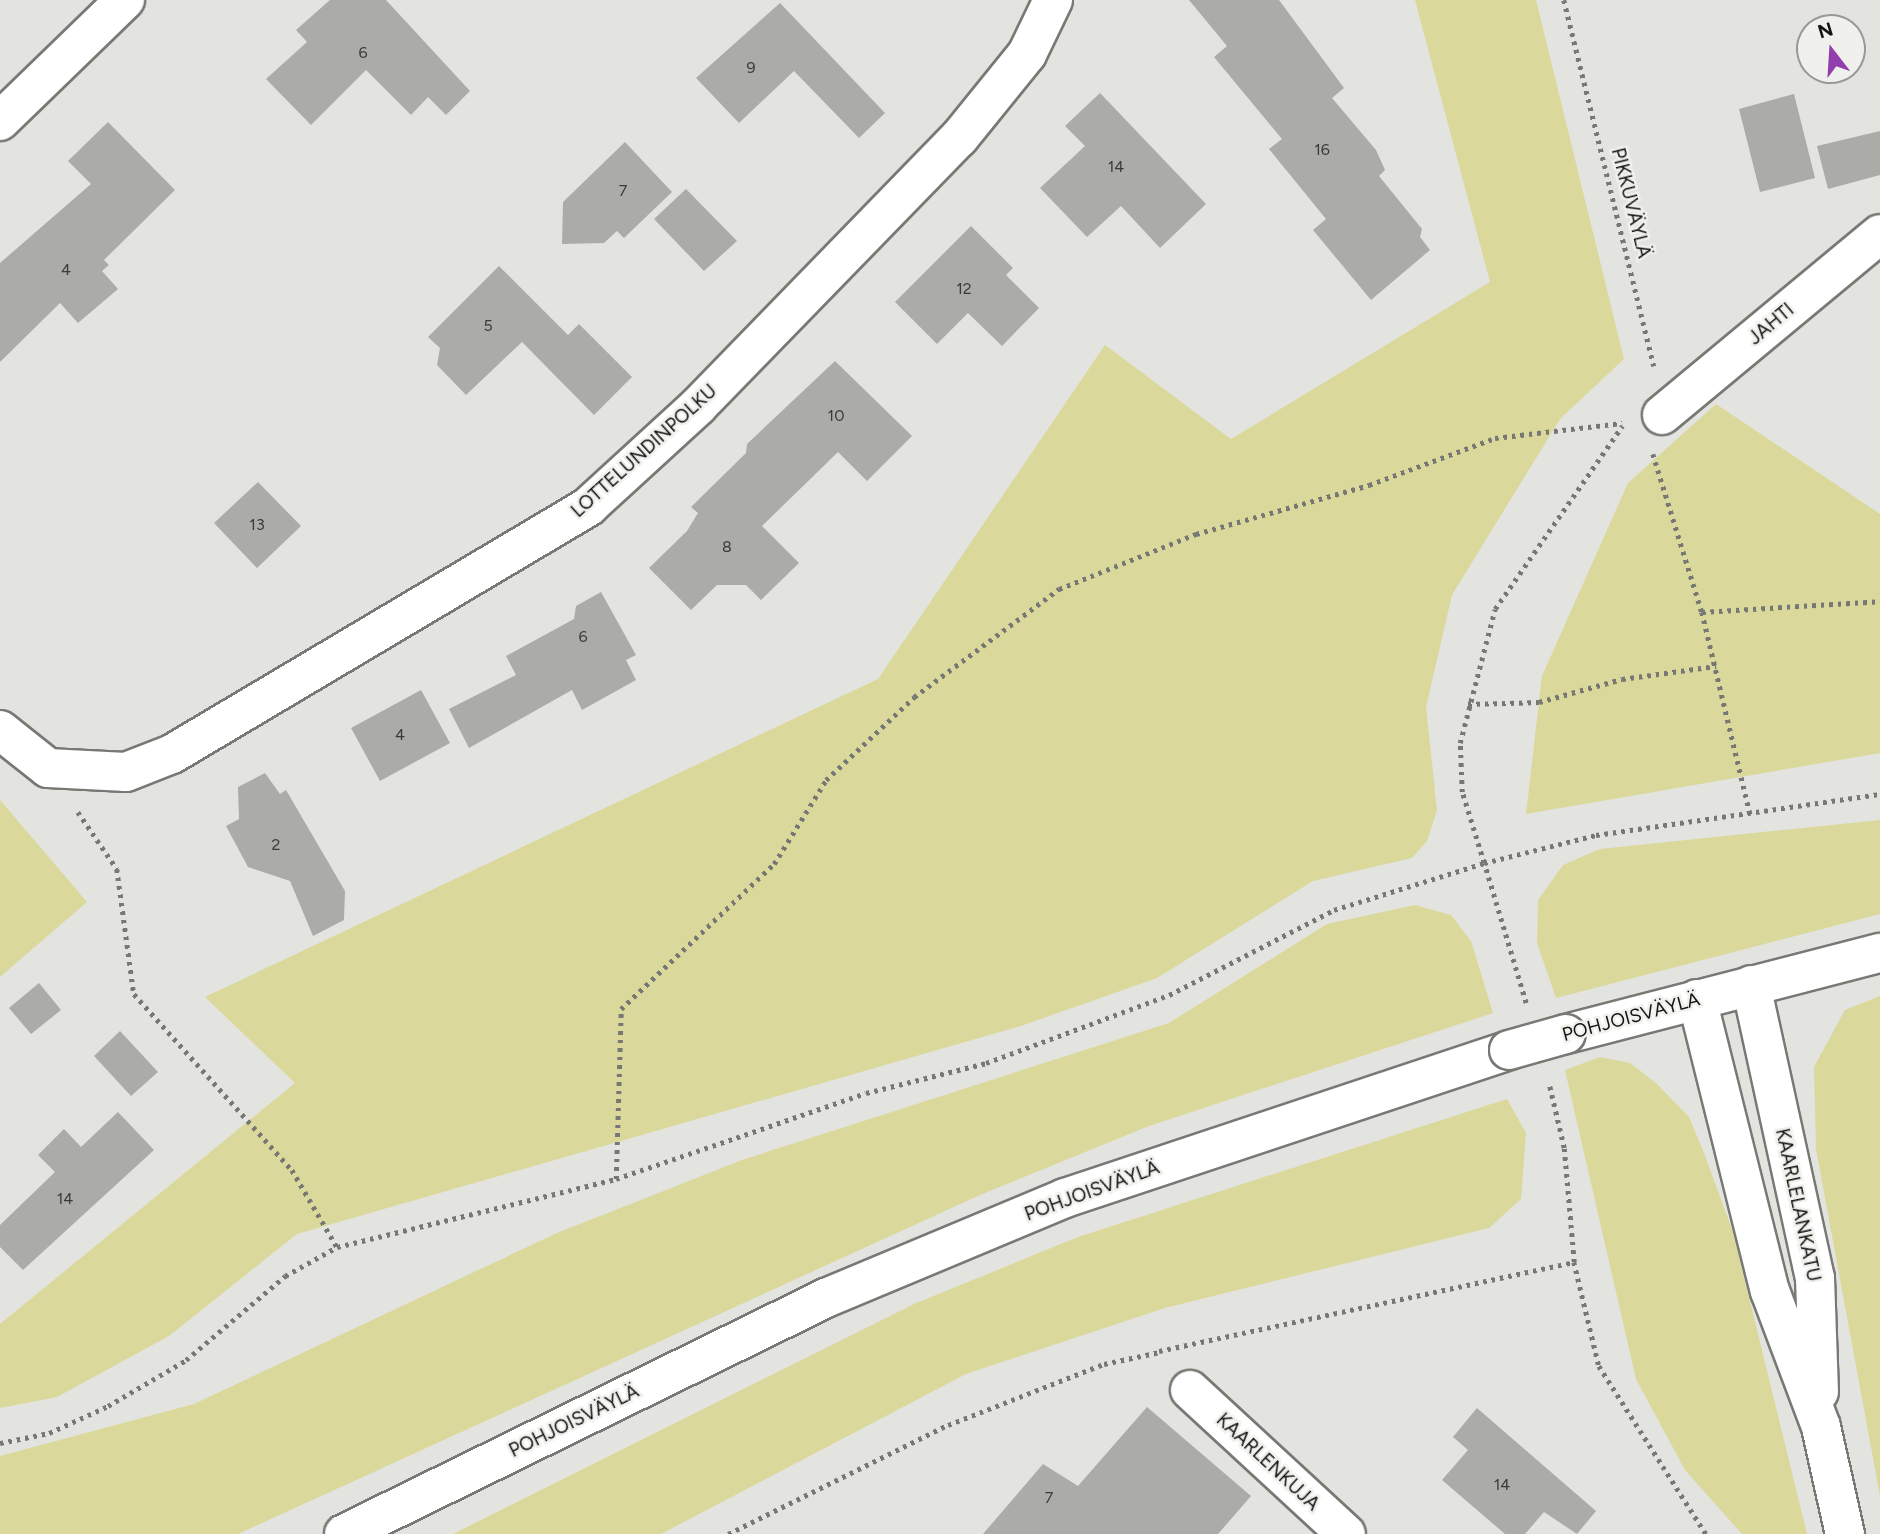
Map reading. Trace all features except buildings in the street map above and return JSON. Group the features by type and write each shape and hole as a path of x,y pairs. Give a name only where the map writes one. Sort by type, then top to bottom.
{"main road":[{"path":"0,121 125,0"},
{"name":"LOTTELUNDINPOLKU","path":"48,768 126,772 172,754 589,506 698,406 959,138 1027,54 1053,0"},
{"name":"JAHTI","path":"1656,432 1880,234"},
{"path":"0,730 48,768"},
{"name":"POHJOISVÄYLÄ","path":"344,1534 826,1298 1052,1204 1509,1051 1697,999 1880,953"},
{"name":"KAARLELANKATU","path":"1751,985 1815,1278 1821,1427"},
{"name":"KAARLELANKATU","path":"1697,999 1770,1291 1821,1427 1845,1534"},
{"name":"KAARLENKUJA","path":"1190,1390 1346,1534"}],"path":[{"name":"PIKKUVÄYLÄ","path":"1564,0 1647,321 1656,432 1703,612 1751,817"},
{"path":"1527,1007 1462,792 1460,743 1468,704 1495,609 1625,423 1637,411 1656,432"},
{"path":"616,1179 621,1009 774,864 826,780 914,697 1059,589 1196,534 1369,485 1495,438 1625,423"},
{"path":"1703,612 1880,601"},
{"path":"1468,704 1539,702 1622,679 1716,667"},
{"path":"48,768 117,869 134,994 292,1170 337,1247"},
{"path":"0,1443 49,1433 108,1406 186,1360 296,1268 337,1247 616,1179 755,1128 1070,1034 1169,995 1334,910 1484,863 1596,835 1751,817 1880,794"},
{"path":"1548,1079 1564,1148 1574,1262 1599,1366 1706,1534"},
{"path":"728,1534 948,1425 1104,1364 1574,1262"},
{"path":"1159,1351 1190,1390"}],"shaded area":[{"path":"1415,0 1536,0 1624,359 1560,419 1452,595 1426,707 1437,810 1427,841 1412,858 1313,881 1157,978 1021,1026 297,1234 169,1336 57,1397 0,1408 0,1324 295,1083 205,997 878,679 1105,345 1231,439 1490,282"},
{"path":"1716,404 1880,514 1880,753 1526,814 1542,676 1628,483"},
{"path":"0,800 87,902 0,977"},
{"path":"1880,820 1880,914 1556,998 1537,943 1538,900 1563,865 1600,849"},
{"path":"1415,905 1451,915 1471,941 1493,1013 1149,1126 980,1195 238,1534 0,1534 0,1456 194,1404 557,1233 742,1160 1169,1023 1327,924"},
{"path":"1880,996 1880,1496 1816,1149 1814,1067 1845,1010"},
{"path":"1600,1057 1630,1063 1657,1084 1689,1117 1733,1232 1807,1534 1742,1534 1685,1470 1636,1379 1565,1070"},
{"path":"1507,1099 1526,1133 1521,1199 1489,1228 1165,1308 966,1374 661,1534 453,1534 914,1304 1078,1237"}]}
